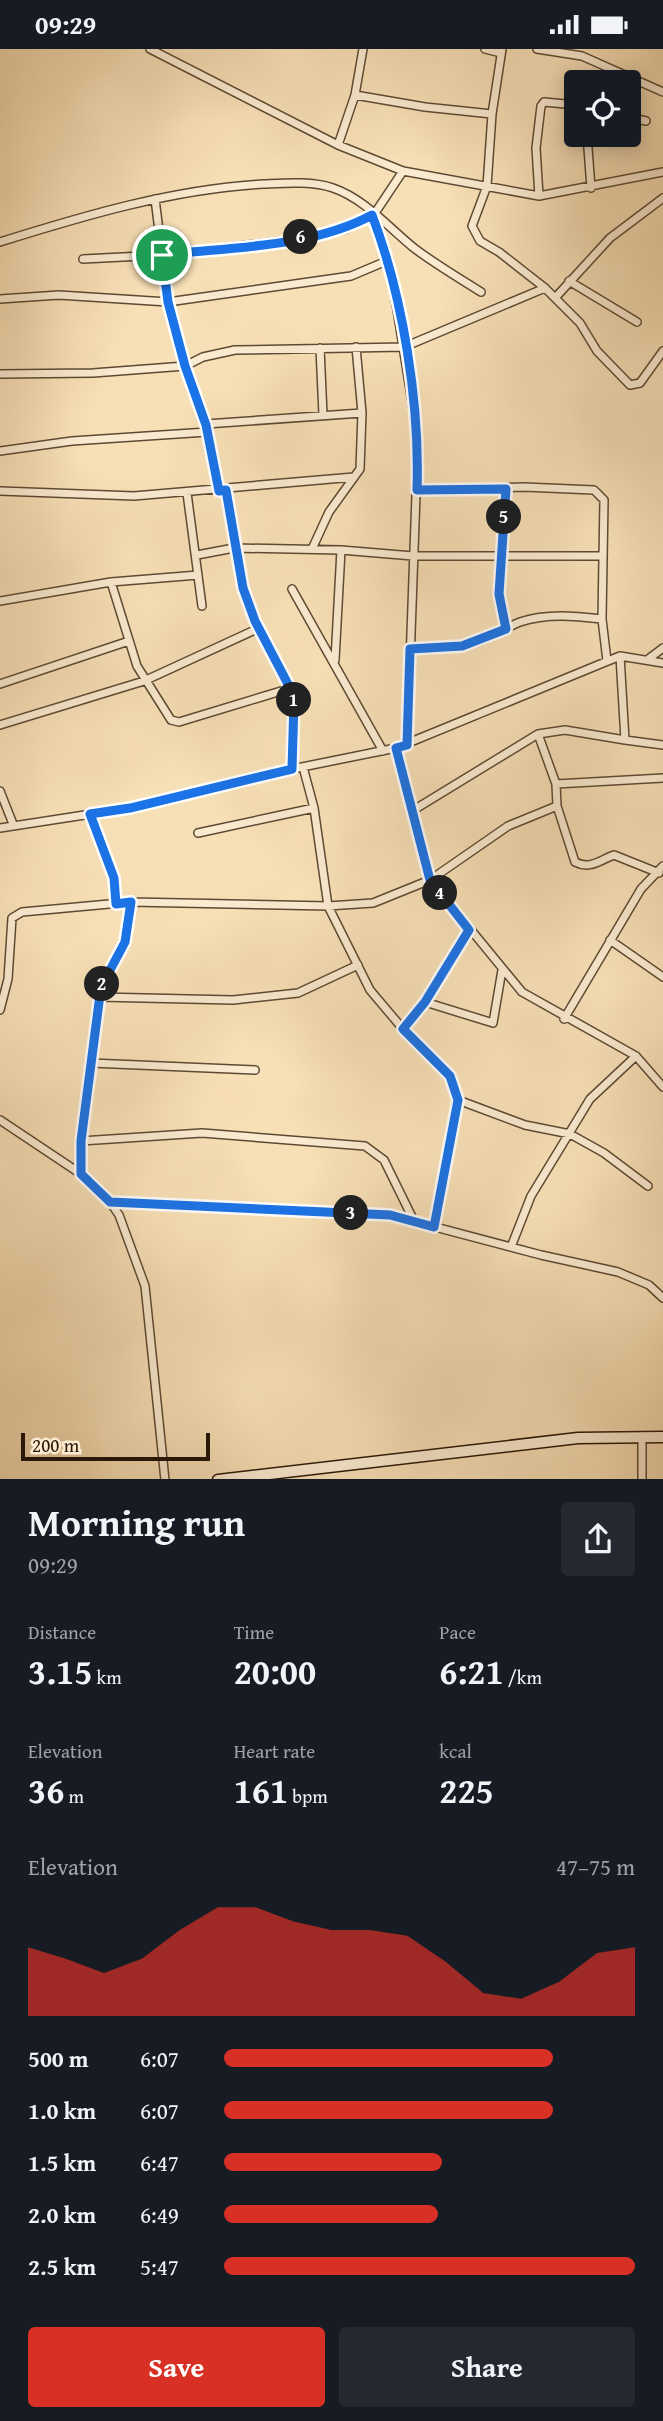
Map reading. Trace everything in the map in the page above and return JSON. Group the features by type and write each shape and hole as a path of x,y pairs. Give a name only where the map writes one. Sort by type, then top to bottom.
{"street":[{"path":"150,49 338,145 403,171 539,196 663,172"},
{"path":"338,145 355,95 363,49"},
{"path":"485,49 501,51 492,114 487,186 472,226 480,241 499,252 555,297 580,323 597,351 630,385 640,383 663,351"},
{"path":"537,49 582,56 663,92"},
{"path":"355,95 425,107 492,114"},
{"path":"539,196 536,148 541,106 544,102 564,104"},
{"path":"641,120 646,121"},
{"path":"588,147 591,188"},
{"path":"83,259 162,255 290,240 346,229 373,214 403,171"},
{"path":"0,242 79,217 155,199 222,186 293,182 334,188 373,214 415,248 481,292"},
{"path":"555,297 610,238 663,198"},
{"path":"155,199 168,302 185,366 207,428 243,588 294,701 292,769"},
{"path":"373,214 389,260 418,439 407,745"},
{"path":"0,299 59,295 168,302 351,276 389,260"},
{"path":"569,281 638,322"},
{"path":"0,374 93,373 185,366 203,357 235,350 404,347 545,288"},
{"path":"312,549 329,512 354,477 361,461 362,413 356,347"},
{"path":"320,348 323,415"},
{"path":"0,451 72,441 362,413"},
{"path":"0,491 134,496 354,477"},
{"path":"417,490 524,487 594,490 604,500 602,619 607,661"},
{"path":"506,489 499,594 506,629"},
{"path":"187,493 202,605"},
{"path":"197,555 234,548 341,549 413,556 603,556"},
{"path":"335,661 341,549"},
{"path":"0,601 111,582 198,575"},
{"path":"111,582 137,666 171,720 179,722 290,688"},
{"path":"292,589 335,661 383,751"},
{"path":"410,649 462,646 521,622 551,616 602,619"},
{"path":"0,725 147,680 259,628"},
{"path":"0,684 129,641"},
{"path":"646,660 663,648"},
{"path":"620,656 625,740"},
{"path":"0,828 130,808 292,769 396,748 620,656 663,663"},
{"path":"412,811 538,734 565,730 663,745"},
{"path":"538,734 556,785 557,806 575,862 582,866 593,865 614,855 662,872"},
{"path":"396,748 430,880 469,930 522,992 564,1019 636,1056 663,1087"},
{"path":"303,767 314,808 328,906 370,990 403,1029 450,1076 458,1100 434,1227"},
{"path":"556,785 663,778"},
{"path":"0,792 13,824"},
{"path":"0,1010 8,979 12,918 22,912 131,902 328,906 373,903 430,880 508,826 557,806"},
{"path":"198,833 314,808"},
{"path":"90,814 114,878 116,904"},
{"path":"564,1019 641,889 651,877 662,872"},
{"path":"81,1174 81,1141 99,997 101,987 125,942 131,902"},
{"path":"403,1029 425,1002 469,930"},
{"path":"610,940 663,977"},
{"path":"99,997 233,1000 298,993 358,965"},
{"path":"425,1002 493,1023 502,970"},
{"path":"510,1247 531,1196 590,1099 636,1056"},
{"path":"91,1063 255,1070"},
{"path":"458,1100 525,1125 570,1134 604,1153 649,1186"},
{"path":"0,1120 81,1174 110,1202 118,1215 145,1286 164,1479"},
{"path":"81,1141 202,1133 365,1146 384,1160 414,1221"},
{"path":"110,1202 390,1215 618,1272 649,1285 663,1298"},
{"path":"642,1436 642,1479"},
{"path":"218,1479 564,1440 663,1437"}],"route":[{"path":"372,215 389,260 404,347 418,439 417,490 506,489 499,594 506,629 462,646 410,649 407,745 396,748 430,880 469,930 425,1002 403,1029 450,1076 458,1100 434,1227 390,1215 110,1202 81,1174 81,1141 101,987 125,942 131,902 116,904 114,878 90,814 130,808 292,769 294,701 290,688 255,621 243,588 233,543 226,490 219,491 206,425 185,366 168,302 162,255 290,240 346,229 372,215"}]}
